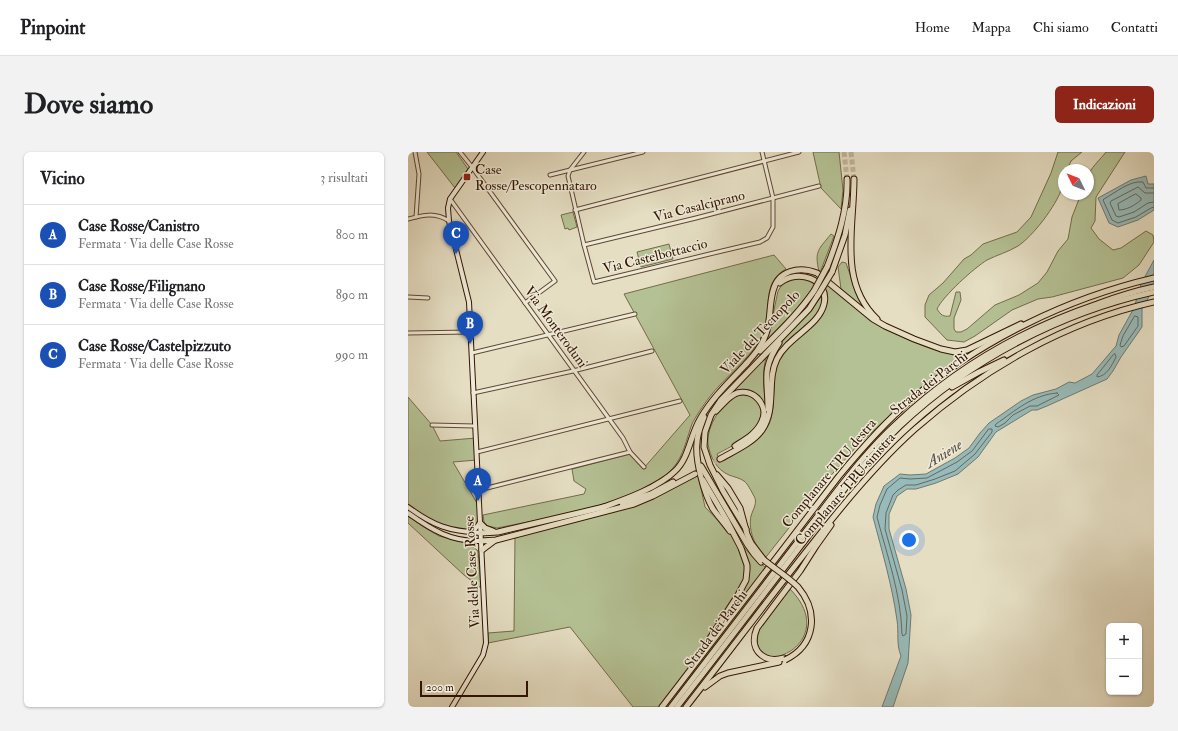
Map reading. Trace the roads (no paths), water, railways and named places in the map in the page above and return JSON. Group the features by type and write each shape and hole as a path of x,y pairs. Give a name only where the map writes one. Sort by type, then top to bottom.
{"highway":[{"name":"Viale del Tecnopolo","path":"785,334 809,309 827,267 839,233 844,212 847,194 846,179"},
{"path":"854,179 850,254 851,268 854,281 864,304 886,326"},
{"name":"Viale del Tecnopolo","path":"708,406 746,364 816,293 832,272 844,235 854,194"},
{"path":"746,364 761,346 766,335 770,321 775,285 785,274 796,270 810,270 824,277 866,313 886,326 941,349 955,352 967,350 1044,314 1056,310"},
{"path":"708,421 729,398 740,392 747,393 757,398 764,410 762,422 752,434 719,458 752,440 760,432 768,418 772,399 772,374 777,359 788,343 819,315 825,300 823,292 818,284 811,279 802,276 792,276 784,280 773,292"},
{"name":"Complanare TPU destra","path":"662,707 839,476 866,444 912,399 938,378 965,360 998,340 1056,310 1118,287 1154,278"},
{"name":"Strada dei Parchi","path":"671,707 845,480 877,443 896,424 940,386 970,365 1021,336 1074,312 1154,287"},
{"name":"Strada dei Parchi","path":"677,707 848,484 880,446 920,408 973,369 1024,339 1116,300 1154,292"},
{"name":"Complanare TPU sinistra","path":"687,707 792,568 835,514 883,460 914,430 943,405 976,381 1041,342 1079,326 1154,302"},
{"path":"768,418 766,387 767,366 771,354 785,334"},
{"path":"762,561 751,543 740,508 728,488 712,468 704,448 704,438 708,421 714,409 785,334"},
{"path":"920,408 979,372 1041,342"},
{"path":"687,673 738,595 746,580 747,565 738,542 703,480 697,460 698,436 708,406"},
{"path":"601,508 645,490 674,472 684,459 696,425 708,406"},
{"path":"687,707 708,685 720,676 736,670 785,659 798,652 807,641 812,623 807,601 798,588 790,580 754,554 697,460"},
{"path":"481,533 498,532 632,500 651,494 694,472 654,496 634,504 496,540 481,541"},
{"path":"785,659 775,660 762,656 755,647 754,640 757,628 800,571 854,493"},
{"path":"480,523 488,529 498,532"},
{"path":"482,550 496,540"}],"street":[{"path":"414,152 420,174 416,217"},
{"path":"460,152 555,281 525,303"},
{"path":"450,199 482,152"},
{"path":"570,170 584,152"},
{"path":"550,175 643,152"},
{"name":"Via Castelbottaccio","path":"570,170 568,177 575,210 594,282 760,242 768,237 773,227 773,198 762,152"},
{"path":"575,210 799,152"},
{"name":"Via Casalciprano","path":"584,245 819,186"},
{"name":"Via delle Case Rosse","path":"450,199 448,208 449,221 468,294 486,648 452,707"},
{"name":"Via Monteroduni","path":"450,199 573,371 623,438 630,452 644,467"},
{"path":"408,219 437,215 449,221"},
{"path":"408,297 428,298"},
{"path":"472,353 635,314"},
{"path":"408,333 470,332"},
{"path":"474,393 573,371 652,351"},
{"path":"477,452 680,401"},
{"path":"432,425 475,426"},
{"path":"479,490 630,452"},
{"path":"408,506 435,524 452,530 481,533"},
{"path":"408,513 435,531 454,538 481,541"},
{"path":"464,532 475,529 480,523"},
{"path":"472,541 482,550"}],"water":[{"path":"1146,176 1148,184 1154,184 1154,210 1138,220 1118,227 1109,223 1098,198 1131,180"},
{"path":"1154,260 1154,286 1142,309 1142,327 1107,379 1047,406 1037,410 1032,410 996,432 978,457 958,474 916,489 907,489 897,496 889,514 889,529 906,589 911,615 908,663 893,707 882,707 901,656 895,607 873,517 876,504 884,486 900,474 926,474 955,458 969,448 989,423 1021,401 1033,395 1056,389 1069,382 1075,383 1092,374 1116,346 1119,335 1134,308 1141,284"}],"tunnel":[{"path":"844,152 847,179"},
{"path":"851,152 854,179"},
{"path":"695,474 720,459"}],"place":[{"name":"Case Rosse/Pescopennataro","path":"467,177"},
{"name":"Case Rosse/Castelpizzuto","path":"456,254"},
{"name":"Case Rosse/Filignano","path":"470,344"},
{"name":"Case Rosse/Canistro","path":"478,501"}],"water label":[{"name":"Aniene","path":"944,454"}]}
